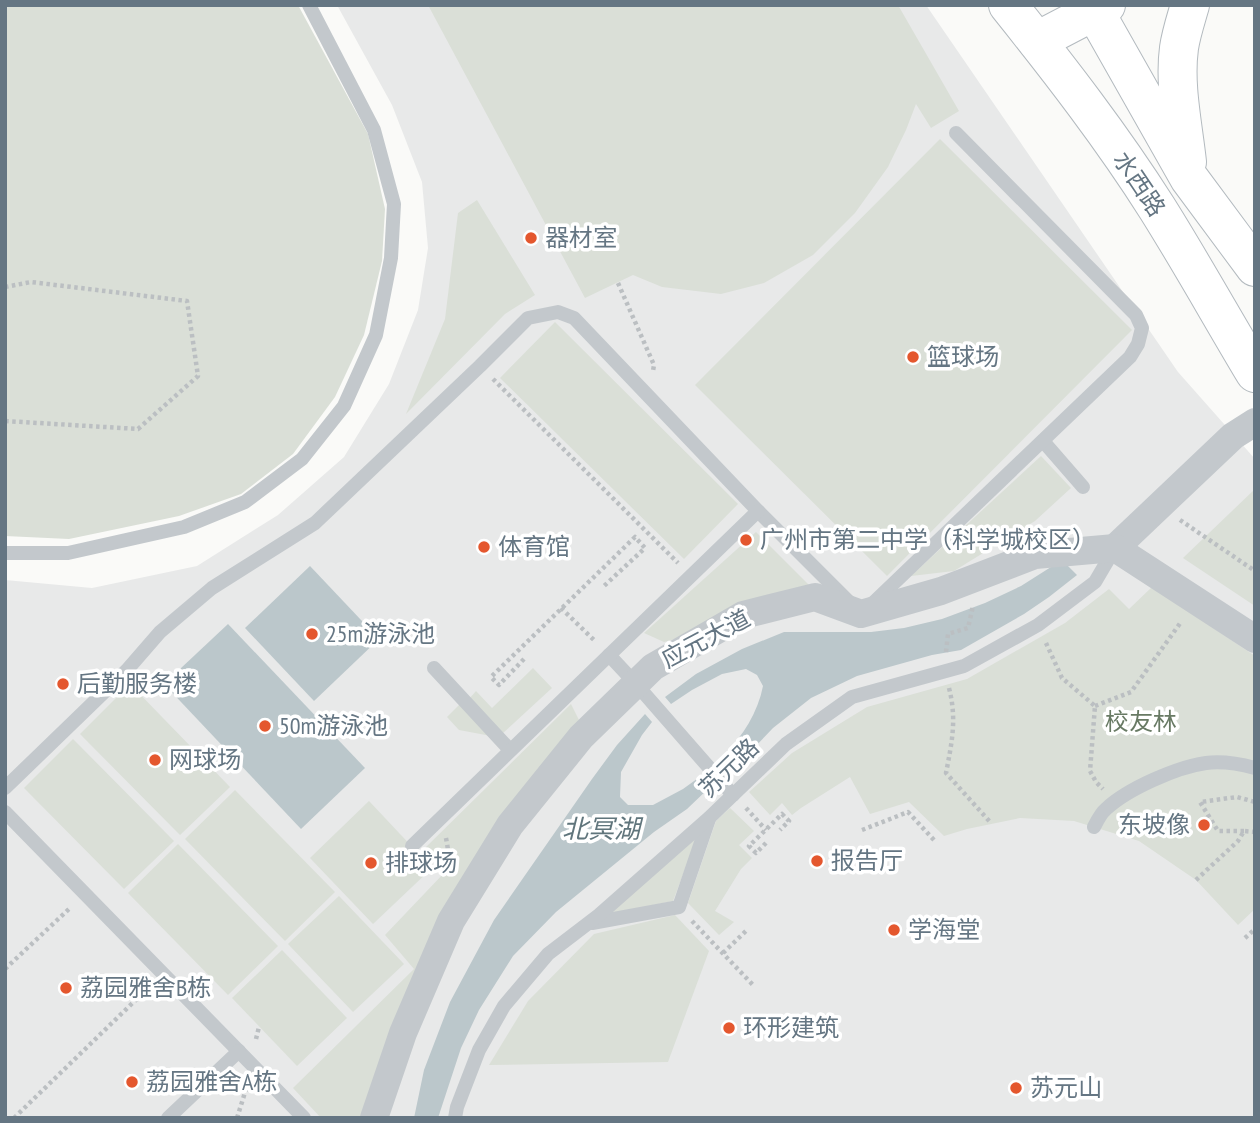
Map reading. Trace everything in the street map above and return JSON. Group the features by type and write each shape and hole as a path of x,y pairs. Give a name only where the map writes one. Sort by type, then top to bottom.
{"main road":[{"name":"水西路","path":"1008,5 1095,119 1156,207 1255,373"},
{"path":"1189,178 1178,60 1179,44 1190,5"},
{"name":"水西路","path":"1097,8 1189,178 1255,267"},
{"path":"1037,41 1097,8"}],"street":[{"path":"1115,548 1233,436 1255,422"},
{"path":"861,614 941,591 1035,555 1115,548 1255,639"},
{"name":"应元大道","path":"374,1118 403,1033 451,920 510,825 581,737 653,667 743,615 815,597 861,614"}],"lane":[{"path":"5,553 68,553 184,527 245,502 302,459 344,406 376,335 391,258 394,204 374,130 309,5"},
{"path":"5,789 127,670 160,632 212,587 315,523 528,318 558,312 575,317 758,511 861,614 1130,357 1138,344 1142,328 1136,316 956,133"},
{"path":"1042,440 1083,487"},
{"path":"412,846 758,511"},
{"name":"苏元路","path":"455,1118 479,1051 504,1006 548,954 587,924 709,818 786,744 852,697 964,666 1038,625 1096,582 1115,548"},
{"path":"609,655 733,795"},
{"path":"433,668 510,750"},
{"path":"1094,827 1105,809 1130,791 1171,772 1207,763 1255,768"},
{"path":"5,812 304,1118"},
{"path":"587,924 679,907 709,818"},
{"path":"168,1118 239,1051"}],"path":[{"path":"5,287 31,282 187,301 198,376 138,429 5,421"},
{"path":"618,283 653,365 652,400"},
{"path":"480,366 691,576"},
{"path":"1159,505 1255,571"},
{"path":"524,659 499,685 491,677 635,537 645,548 604,586"},
{"path":"965,581 975,594 968,628 948,634 944,671 954,708 946,773 992,824"},
{"path":"1095,706 1131,692 1196,600"},
{"path":"561,608 609,655"},
{"path":"1038,625 1062,678 1095,706"},
{"path":"1095,706 1090,771 1096,782 1116,802"},
{"path":"733,795 766,830"},
{"path":"1255,802 1237,797 1200,802 1218,831 1255,832"},
{"path":"862,830 908,812 934,840"},
{"path":"766,844 756,853 749,846 782,814 789,821 780,830"},
{"path":"442,817 458,908"},
{"path":"1196,880 1238,841 1244,831"},
{"path":"679,907 753,985"},
{"path":"5,969 70,908"},
{"path":"1245,938 1255,929"},
{"path":"723,953 747,930"},
{"path":"14,1118 146,990"}],"shaded area":[{"name":"广州市第二中学（科学城校区）","path":"337,5 926,5 1178,372 1255,459 1255,1118 5,1118 5,580 92,588 197,566 278,515 344,457 389,384 418,310 428,248 422,182 392,105"}],"green space":[{"path":"5,5 298,5 368,134 385,209 382,261 364,335 335,397 293,454 241,494 179,516 69,539 5,536"},
{"path":"428,5 898,5 959,111 931,128 916,104 888,167 855,213 813,255 764,283 721,294 662,287 633,275 585,298"},
{"name":"篮球场","path":"940,139 1132,330 887,576 695,385"},
{"path":"477,200 535,295 505,314 406,414 445,319 458,213"},
{"path":"555,322 738,504 684,559 500,378"},
{"path":"1041,456 1071,488 1035,521 954,571 911,576"},
{"path":"1255,489 1255,606 1183,558"},
{"path":"756,532 811,587 686,636 664,642 644,633"},
{"name":"校友林","path":"1152,587 1255,656 1255,909 1238,925 1196,880 1139,841 1074,821 1020,818 944,836 909,802 870,814 850,777 792,815 782,803 770,815 749,792 792,753 867,707 967,679 1065,623 1109,589 1129,609"},
{"path":"533,668 552,688 502,734 469,699 476,691 492,708"},
{"name":"网球场","path":"130,684 230,787 180,835 80,734"},
{"path":"460,704 491,736 459,730 447,717"},
{"path":"571,704 579,720 498,820 365,1118 321,1118 293,1088 414,969 385,935 445,872 424,849"},
{"name":"网球场","path":"73,739 174,841 124,889 24,788"},
{"name":"网球场","path":"235,790 335,892 285,941 185,839"},
{"name":"排球场","path":"369,801 432,868 373,924 310,858"},
{"path":"730,808 754,831 739,845 752,858 741,869 715,911 734,922 719,935 688,903 716,821"},
{"path":"699,832 673,901 607,914"},
{"name":"网球场","path":"178,844 278,946 228,995 128,893"},
{"name":"排球场","path":"339,896 404,964 353,1012 288,944"},
{"path":"675,915 709,951 668,1062 489,1065 528,1001 594,934"},
{"path":"282,950 347,1018 297,1066 232,998"}],"water":[{"path":"1062,560 1077,575 1024,614 961,650 932,655 857,676 811,698 773,728 735,768 724,755 743,732 757,705 763,686 757,675 746,669 722,674 671,704 665,697 696,674 742,649 784,632 871,632 942,619 1021,586"},
{"name":"25m游泳池","path":"310,566 379,639 314,701 245,628"},
{"name":"50m游泳池","path":"228,624 365,768 301,829 164,684"},
{"name":"北冥湖","path":"645,714 652,722 621,772 620,797 628,805 653,805 701,776 710,787 687,809 654,832 556,912 513,956 479,1010 461,1048 438,1118 414,1118 424,1070 450,1002 494,920 592,779 617,745"}],"place":[{"name":"器材室","path":"531,238"},
{"name":"篮球场","path":"913,357"},
{"name":"广州市第二中学（科学城校区）","path":"746,540"},
{"name":"体育馆","path":"484,547"},
{"name":"25m游泳池","path":"312,634"},
{"name":"后勤服务楼","path":"63,684"},
{"name":"50m游泳池","path":"265,726"},
{"name":"网球场","path":"155,760"},
{"name":"东坡像","path":"1204,825"},
{"name":"报告厅","path":"817,861"},
{"name":"排球场","path":"371,863"},
{"name":"学海堂","path":"894,930"},
{"name":"荔园雅舍B栋","path":"66,988"},
{"name":"环形建筑","path":"729,1028"},
{"name":"荔园雅舍A栋","path":"132,1082"},
{"name":"苏元山","path":"1016,1088"}]}
